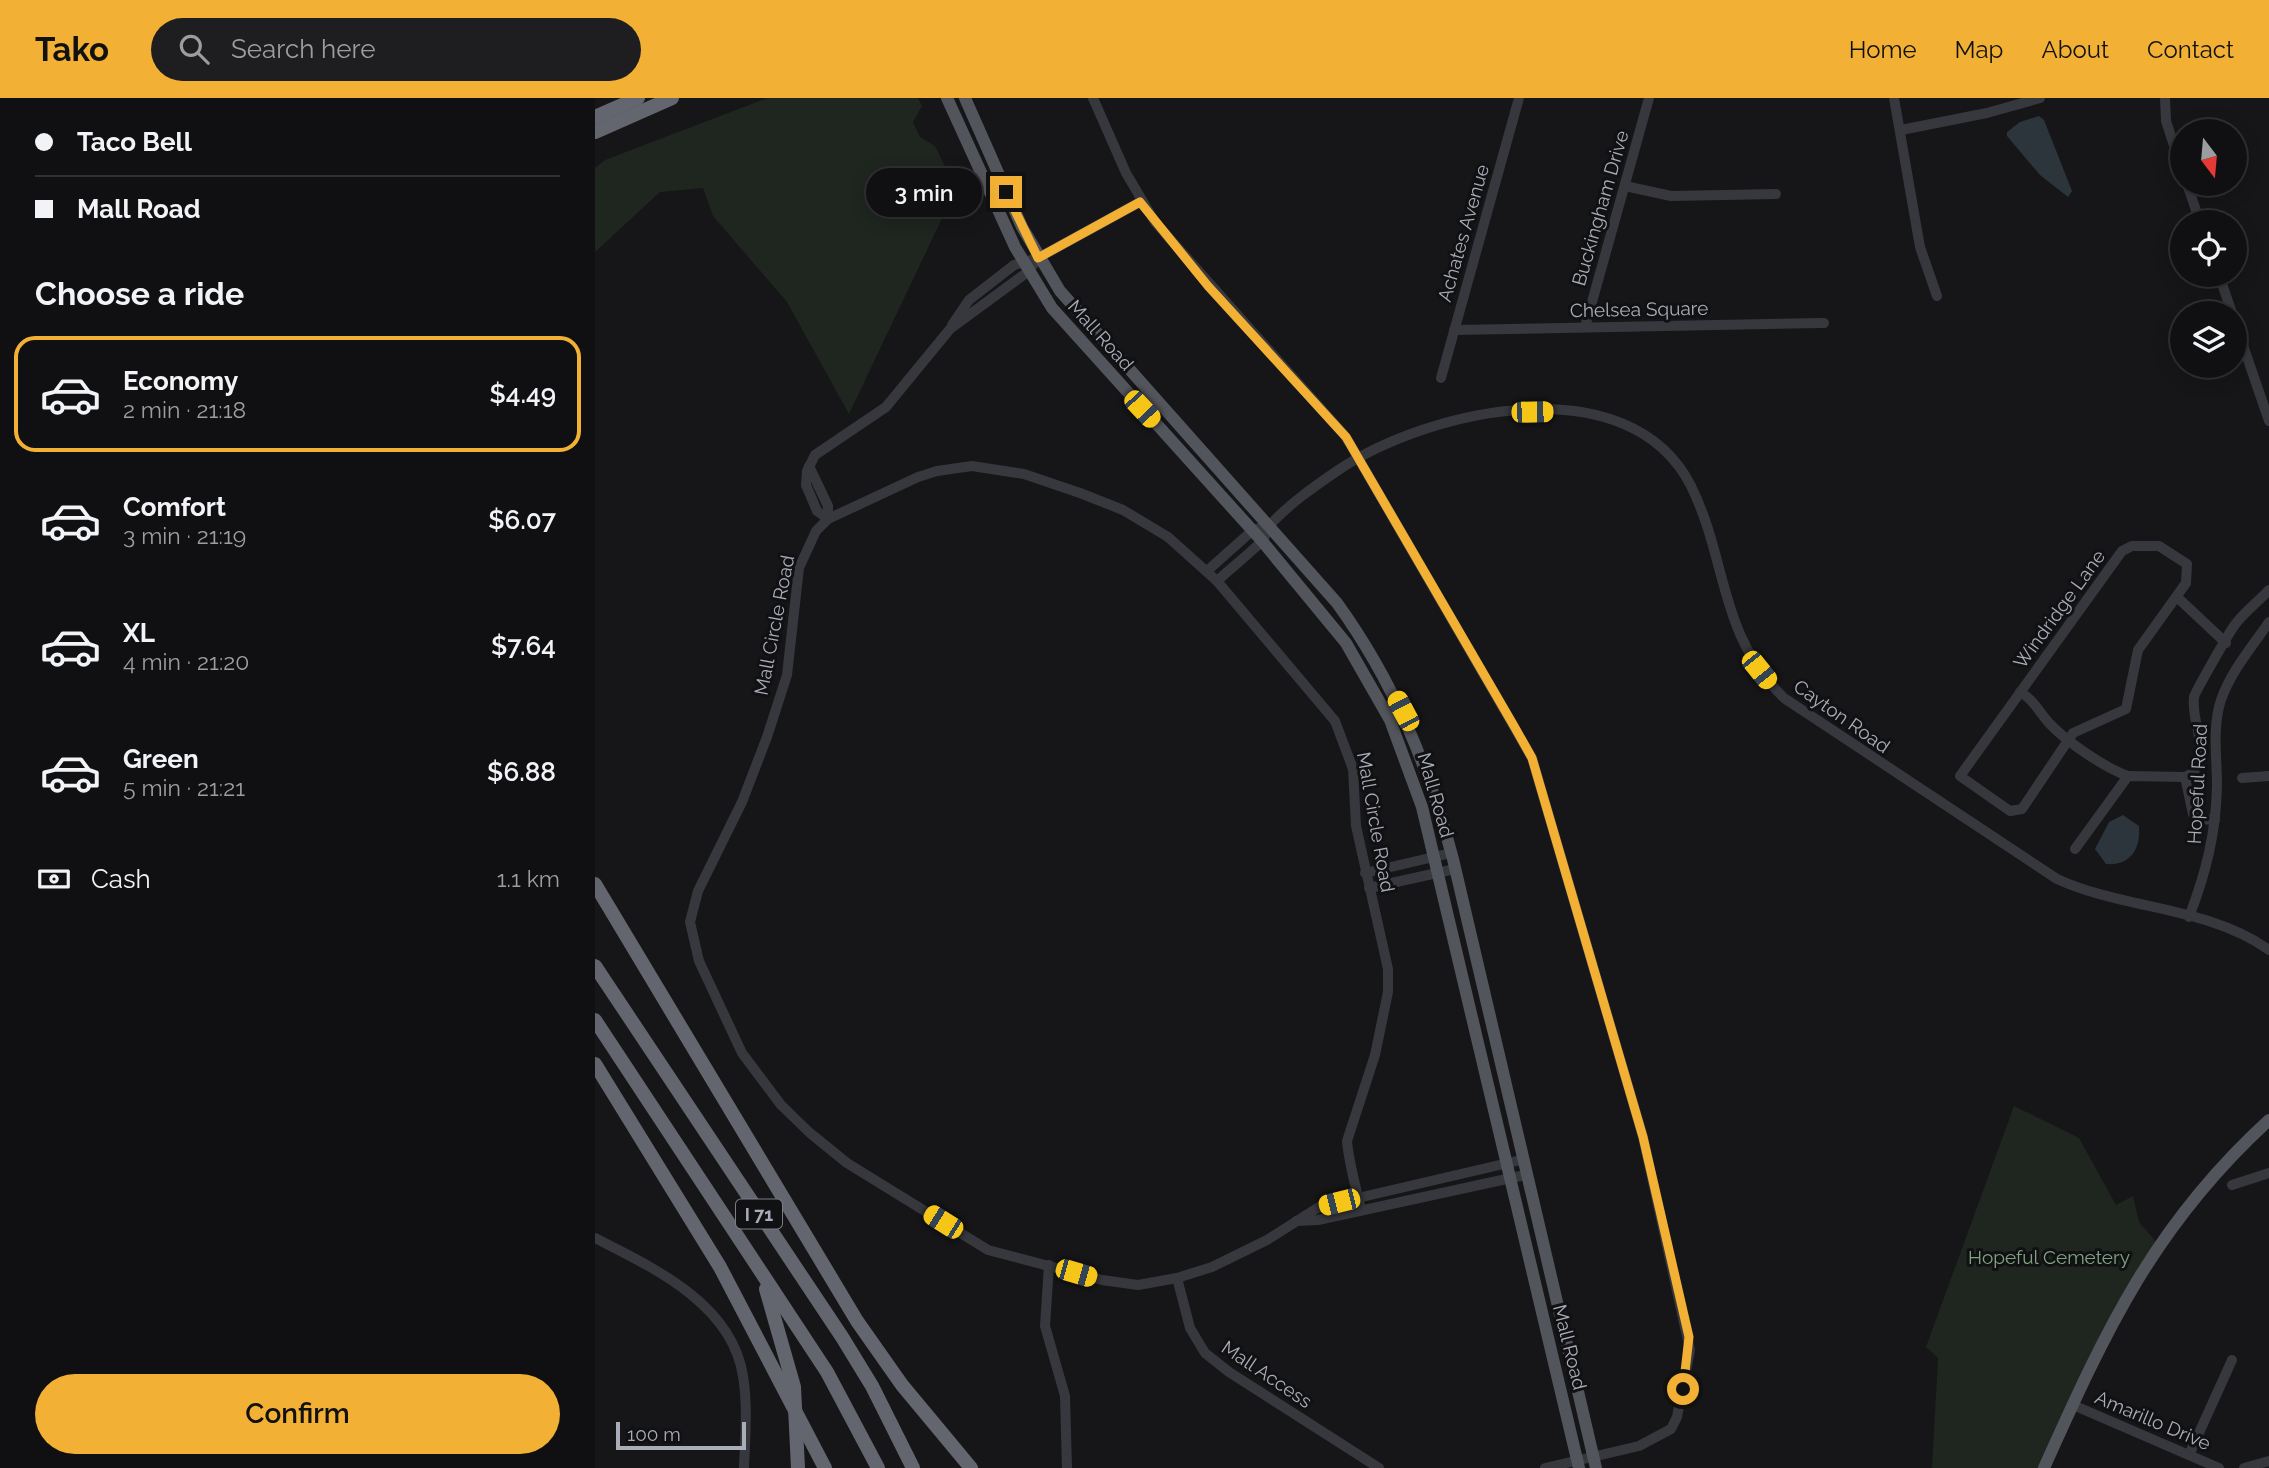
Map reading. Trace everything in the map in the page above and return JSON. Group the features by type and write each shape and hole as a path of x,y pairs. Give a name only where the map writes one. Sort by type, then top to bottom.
{"highway":[{"path":"595,117 638,98"},
{"path":"595,132 672,98"},
{"path":"595,884 857,1321 902,1385 971,1468"},
{"name":"I 71","path":"595,966 842,1337 872,1386 913,1468"},
{"name":"I 71","path":"595,1020 833,1383 878,1468"},
{"path":"595,1064 720,1267 825,1468"},
{"path":"761,1274 794,1387 798,1468"}],"main road":[{"name":"Mall Road","path":"947,98 1026,265 1071,331 1253,530 1317,605 1371,683 1406,757 1434,857 1578,1464"},
{"name":"Mall Road","path":"965,98 1038,258 1060,291 1087,325 1270,525 1337,603 1378,665 1420,750 1455,869 1521,1160 1595,1462"},
{"path":"2045,1468 2106,1332 2158,1244 2209,1181 2269,1120"}],"street":[{"path":"1093,98 1140,202 1208,286 1340,430 1532,758 1643,1137 1690,1350 1678,1417 1671,1429 1639,1446 1595,1462 1545,1468"},
{"name":"Achates Avenue","path":"1441,378 1519,98"},
{"name":"Buckingham Drive","path":"1585,327 1649,98"},
{"path":"1894,98 1920,247 1937,296"},
{"path":"1901,130 1987,113 2040,98"},
{"path":"2165,98 2166,121 2170,133"},
{"path":"1625,187 1671,195 1776,194"},
{"path":"828,519 828,506 809,466 822,450 886,407 950,329 959,310 979,291 1140,202"},
{"name":"Chelsea Square","path":"1454,330 1824,323"},
{"path":"2247,357 2269,421"},
{"name":"Cayton Road","path":"1270,525 1318,484 1358,458 1410,434 1487,414 1579,412 1603,416 1632,427 1671,458 1690,485 1740,639 1759,670 1784,698 2057,879 2095,894 2227,927 2269,950"},
{"name":"Mall Circle Road","path":"1292,1222 1361,1210 1359,1198 1347,1141 1375,1055 1388,992 1385,948 1365,873 1356,825 1353,769 1335,721 1207,571 1168,537 1122,510 1024,474 972,466 937,471 828,519 810,541 799,568 787,676 764,745 729,831 694,901 690,922 694,947 712,994 742,1054 776,1099 810,1133 847,1163 988,1250 1122,1284 1177,1279 1236,1257 1267,1240 1292,1222 1319,1207 1359,1198"},
{"path":"1207,571 1253,530 1270,525"},
{"path":"1217,581 1262,541 1270,525"},
{"name":"Windridge Lane","path":"2132,546 2159,546 2187,564 2186,583 2177,597 2138,650 2126,709 2079,728 2022,809 2010,811 1961,776 2122,551 2132,546"},
{"path":"2215,821 2200,819 2193,814 2185,777 2195,769 2201,743 2194,700 2197,686 2226,643 2234,626 2269,590"},
{"path":"2177,597 2226,643"},
{"name":"Hopeful Road","path":"2189,917 2207,871 2215,821 2216,730 2220,702 2230,678 2269,622"},
{"name":"Windridge Lane","path":"2020,692 2028,697 2048,722 2113,771 2128,776 2185,777"},
{"path":"2075,849 2128,776"},
{"path":"2242,778 2269,776"},
{"path":"1365,873 1451,853"},
{"path":"1369,888 1455,869"},
{"path":"1359,1198 1521,1160"},
{"path":"2232,1185 2269,1173"},
{"path":"1361,1210 1525,1175"},
{"path":"595,1238 673,1284 701,1303 723,1324 736,1350 743,1374 744,1468"},
{"path":"1049,1265 1045,1326 1065,1396 1067,1468"},
{"name":"Mall Access","path":"1177,1279 1190,1328 1205,1353 1229,1372 1379,1468"},
{"path":"2189,1455 2232,1360"},
{"name":"Amarillo Drive","path":"2073,1405 2219,1468"},
{"path":"2244,1468 2269,1461"}],"green space":[{"path":"767,98 918,98 922,106 913,122 920,137 935,146 956,189 849,414 787,302 713,216 703,188 660,192 595,252 595,168 605,160"},
{"name":"Hopeful Cemetery","path":"2014,1106 2079,1138 2116,1205 2133,1196 2139,1222 2158,1244 2044,1468 1932,1468 1938,1358 1926,1347"}],"shaded area":[{"path":"2039,116 2044,120 2072,191 2068,197 2040,175 2007,136 2007,132 2020,122"},
{"path":"2123,815 2139,826 2136,849 2122,862 2106,864 2095,849 2109,822"}],"route":[{"path":"1006,192 1038,258 1140,202 1208,286 1346,437 1514,726 1532,758 1643,1137 1689,1337 1690,1350 1683,1389"}]}
